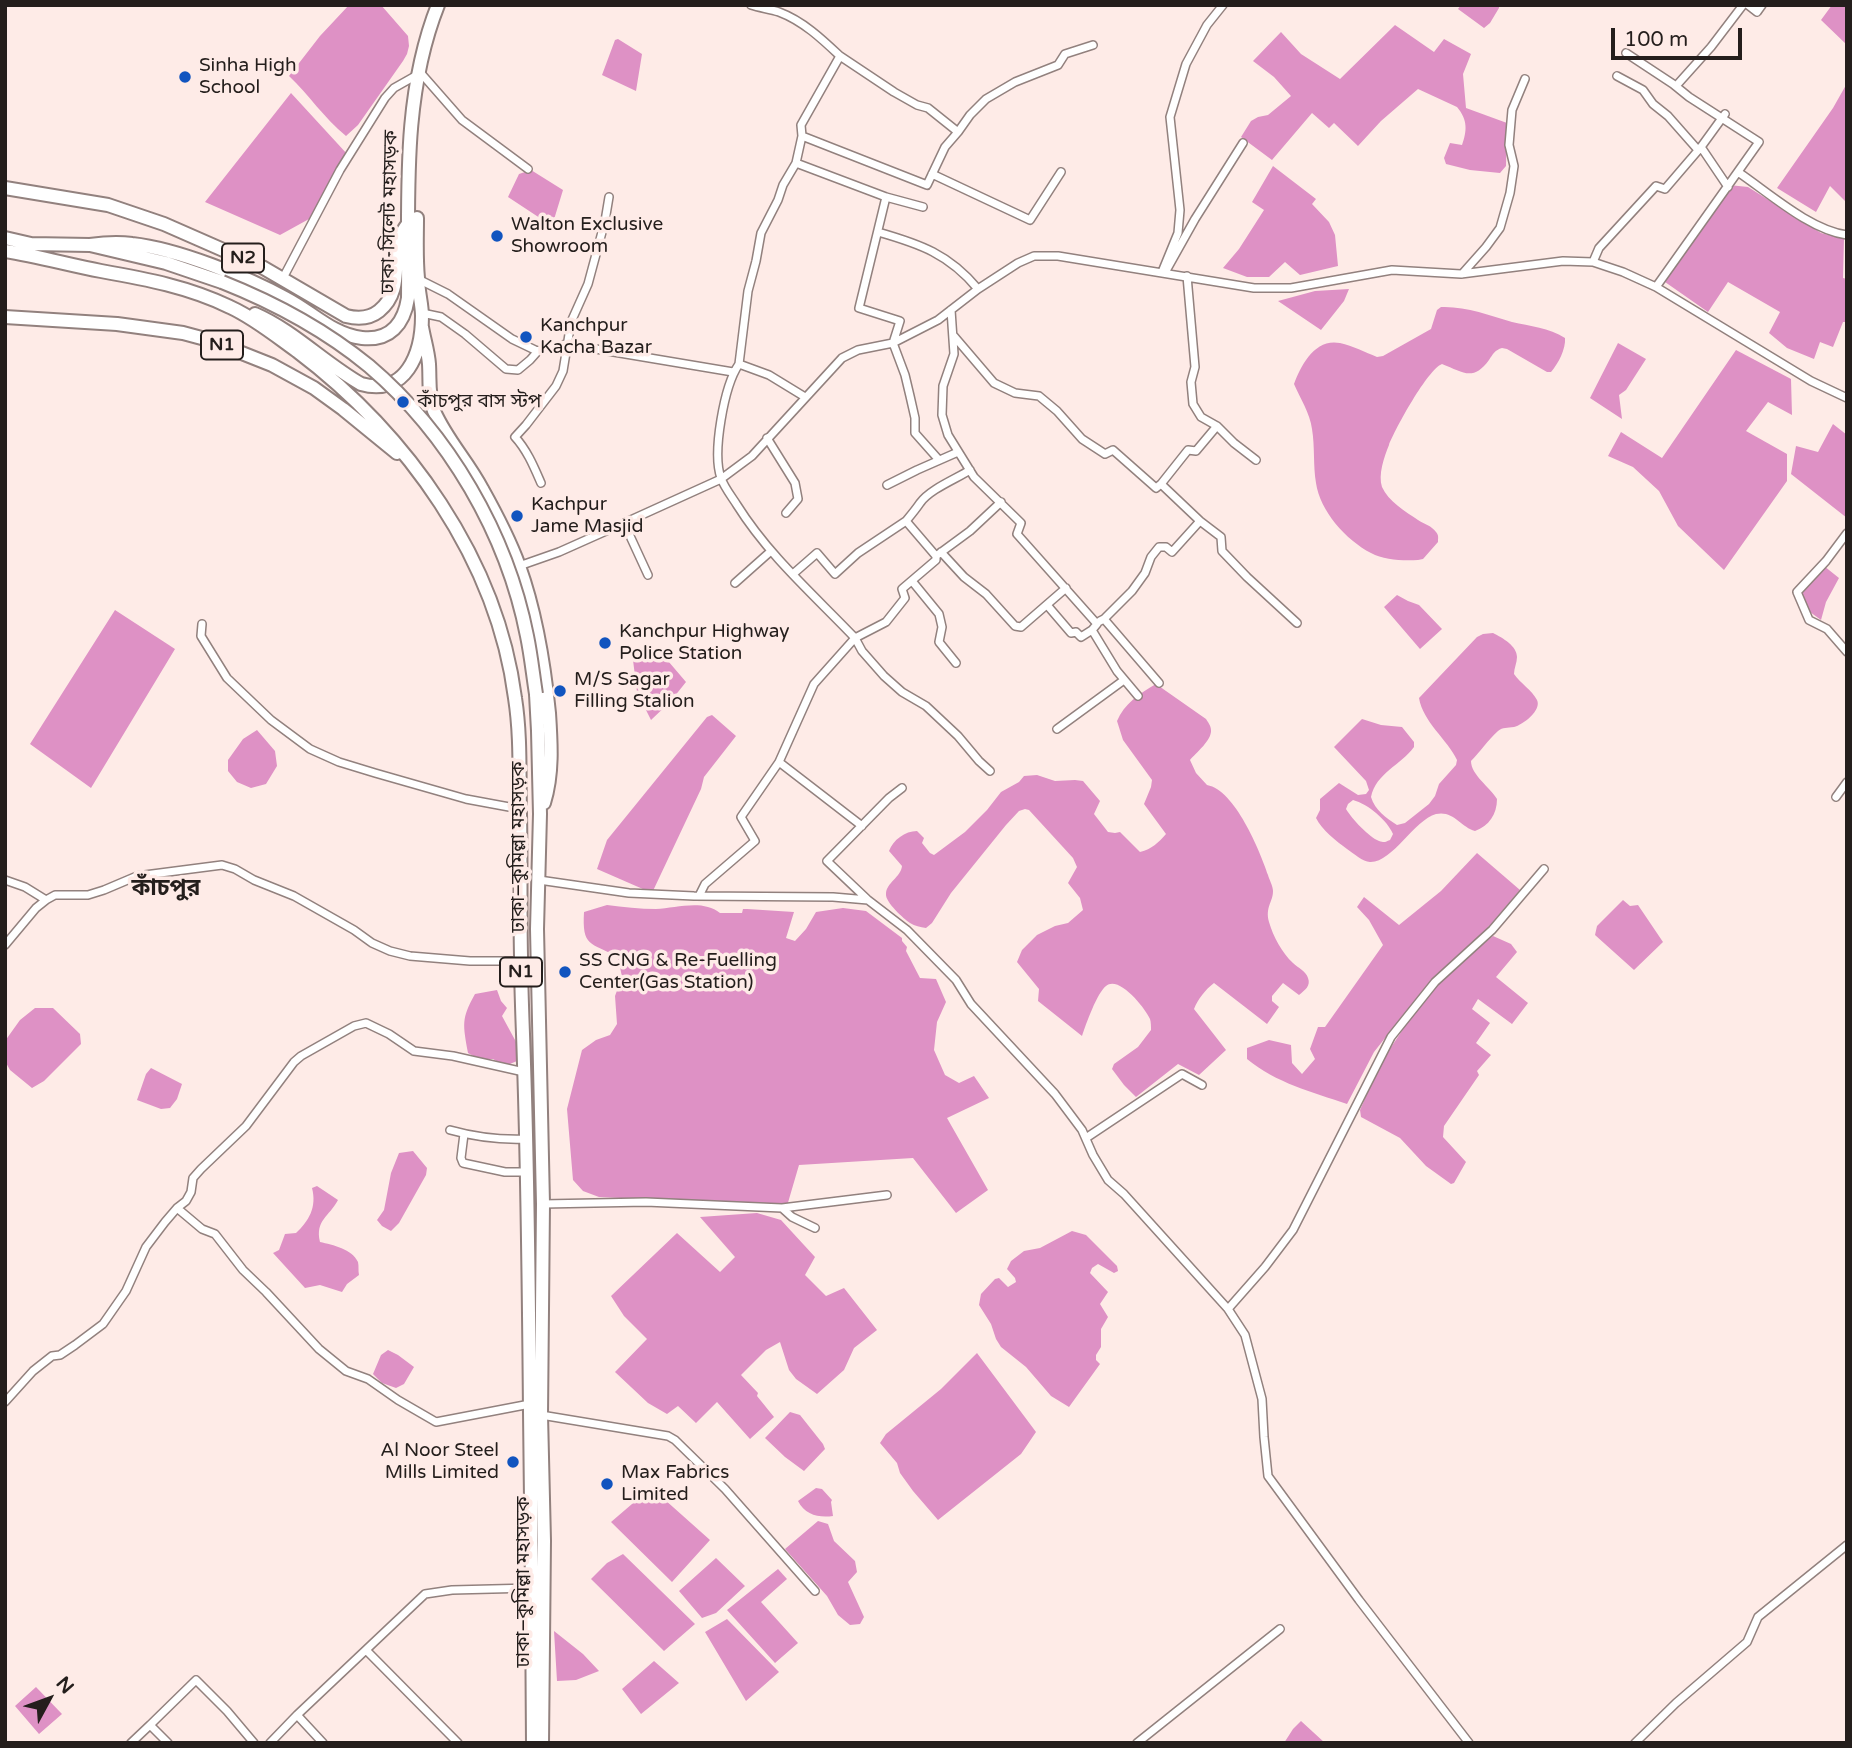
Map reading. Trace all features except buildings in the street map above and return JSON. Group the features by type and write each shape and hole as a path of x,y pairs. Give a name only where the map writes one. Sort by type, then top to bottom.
{"highway":[{"name":"ঢাকা-সিলেট মহাসড়ক","path":"90,245 135,244 178,254 249,280 289,299 332,328 350,336 373,338 395,329 406,311 408,298 411,112 429,27 438,5"},
{"name":"ঢাকা-সিলেট মহাসড়ক","path":"234,309 257,314 270,321 351,378 370,387 391,384 410,368 417,354 422,327 418,279 418,112 415,101"},
{"name":"N2","path":"5,188 85,201 135,213 242,257 346,316 356,318 374,315 383,308 394,290 400,237 409,223"},
{"name":"N1","path":"5,238 31,249"},
{"name":"ঢাকা–কুমিল্লা মহাসড়ক","path":"31,249 90,245 166,263 222,282 292,314 343,346 398,393 441,445 479,505 504,556 527,637 536,694 538,731 540,814 537,929 543,1204 541,1415 544,1541 538,1708 533,1743"},
{"name":"ঢাকা–কুমিল্লা মহাসড়ক","path":"31,249 161,282 234,309 261,325 339,386 363,408 407,458 444,510 463,541 499,625 509,660 520,755 532,1588 542,1743"},
{"name":"N1","path":"5,251 31,249"},
{"name":"N1","path":"5,317 143,327 183,333 218,343 272,365 314,388 356,419 389,449 407,458"},
{"name":"N1","path":"422,327 434,410 481,486 502,527 519,566 536,624 550,726 550,783 540,814"}],"street":[{"path":"751,5 779,12 800,23 840,56 894,92 928,108 958,132"},
{"path":"1163,272 1178,233 1181,210 1170,117 1186,64 1207,25 1223,5"},
{"path":"1676,86 1711,47 1741,6 1757,12 1762,5"},
{"path":"803,136 927,184 945,147 986,99 1015,82 1058,65 1065,54 1093,45"},
{"path":"1626,53 1759,142 1656,287"},
{"path":"840,56 801,125 803,136 796,163 761,233 748,291 739,364 733,372 721,412 718,464 721,479 750,525 778,561 855,638 862,651 884,676 902,692 926,706 990,771"},
{"path":"283,278 340,170 385,99 394,88 418,73 462,120 528,169"},
{"path":"1617,76 1643,90 1699,148 1728,187"},
{"path":"1461,274 1500,228 1514,166 1509,145 1511,110 1525,79"},
{"path":"1593,262 1599,248 1614,230 1656,187 1665,188 1723,116"},
{"path":"1163,272 1243,143"},
{"path":"796,163 886,197 923,207"},
{"path":"932,174 1030,220 1061,172"},
{"path":"1738,172 1809,221 1847,235"},
{"path":"541,483 525,449 515,437 556,386 563,371 571,322 588,284 609,197"},
{"path":"886,197 859,308 900,321 893,343 911,397 915,433 939,460"},
{"path":"878,232 908,241 950,260 978,289"},
{"path":"519,566 559,552 721,479 752,456 842,358 858,350 893,343 938,320 978,289 1034,256 1058,256 1254,288 1291,288 1392,270 1461,274 1563,261 1593,262 1656,287 1811,381 1847,398"},
{"path":"1187,276 1195,368 1191,382 1193,404 1201,417 1217,425 1256,460"},
{"path":"418,279 448,294 512,339 538,351"},
{"path":"951,310 954,354 943,386 942,415 948,435 958,453 974,477 1021,523 1017,534 1097,624 1159,683"},
{"path":"422,313 440,317 466,334 506,369 518,370 538,351 566,344 733,372"},
{"path":"953,335 994,383 1014,393 1039,396 1057,411 1082,439 1105,454 1113,450 1156,488 1188,450 1196,451 1217,425"},
{"path":"739,364 769,375 805,397"},
{"path":"767,438 795,483 798,494 798,499 786,513"},
{"path":"887,485 958,453"},
{"path":"793,574 817,553 835,574 858,553 906,522 921,501 970,470"},
{"path":"1161,484 1220,537 1222,551 1297,624"},
{"path":"699,896 705,884 755,841 741,817 779,762 814,684 855,638 886,622 905,598 902,589 1001,502"},
{"path":"1047,605 1071,633 1076,632 1082,637 1132,591 1145,573 1151,557 1160,547 1166,547 1172,552 1200,521"},
{"path":"906,522 986,594 1015,626 1021,627 1066,588"},
{"path":"624,523 648,575"},
{"path":"1847,533 1797,592 1809,620 1827,629 1847,652"},
{"path":"735,583 772,551"},
{"path":"912,581 939,614 942,627 939,642 956,663"},
{"path":"202,624 201,636 226,678 271,720 310,749 338,762 466,799 520,809"},
{"path":"1097,624 1124,680 1138,695"},
{"path":"1057,729 1124,680"},
{"path":"779,762 862,826"},
{"path":"1836,797 1847,782"},
{"path":"902,788 827,860 867,900 907,930 957,980 971,1004 1055,1094 1082,1130 1108,1180 1124,1194 1228,1309 1245,1335 1262,1399 1268,1476 1469,1743"},
{"path":"5,945 46,900 55,895 88,895 137,876 222,865 294,896 390,951 410,956 459,960 521,961"},
{"path":"1228,1309 1293,1230 1391,1037 1435,982 1492,930 1544,869"},
{"path":"5,880 25,887 46,900"},
{"path":"539,880 629,893 867,900"},
{"path":"5,1402 33,1371 103,1324 126,1291 146,1247 177,1208 186,1201 191,1192 193,1178 246,1126 301,1056 366,1023 414,1051 453,1056 524,1072"},
{"path":"1086,1138 1182,1074 1202,1085"},
{"path":"450,1130 493,1139 526,1139"},
{"path":"464,1134 461,1158 464,1163 505,1172 527,1172"},
{"path":"543,1204 646,1202 782,1208 887,1195"},
{"path":"177,1208 202,1229 215,1234 243,1270 318,1349 346,1371 368,1379 436,1422 530,1404"},
{"path":"782,1208 792,1217 815,1228"},
{"path":"541,1415 668,1436 675,1440 725,1489 815,1591"},
{"path":"1635,1743 1676,1703 1747,1642 1758,1618 1847,1545"},
{"path":"270,1743 425,1594 452,1590 532,1588"},
{"path":"1137,1743 1280,1629"},
{"path":"366,1650 458,1743"},
{"path":"131,1743 196,1680 254,1743"},
{"path":"297,1715 323,1743"},
{"path":"149,1725 168,1743"}],"shaded area":[{"path":"349,5 381,5 408,36 409,46 403,61 358,125 346,136 289,76 320,36"},
{"path":"1461,5 1499,5 1499,8 1484,28 1458,9"},
{"path":"1832,5 1847,5 1847,45 1821,20"},
{"path":"1395,25 1434,52 1444,39 1471,54 1463,74 1466,108 1507,123 1506,166 1500,173 1446,164 1444,158 1450,143 1462,145 1466,130 1465,121 1457,107 1418,89 1381,121 1358,146 1334,123 1329,128 1312,113 1272,160 1241,137 1251,121 1268,115 1291,96 1274,77 1253,61 1281,32 1301,54 1340,79"},
{"path":"618,39 642,54 636,91 602,75 615,40"},
{"path":"1846,85 1847,203 1830,186 1816,212 1777,188"},
{"path":"291,93 348,155 309,219 280,235 205,202"},
{"path":"1273,166 1316,199 1312,204 1329,222 1335,235 1338,266 1300,275 1285,262 1269,277 1247,277 1223,268 1264,210 1252,202"},
{"path":"531,170 563,190 552,226 508,197 519,174"},
{"path":"1729,185 1748,187 1821,233 1844,239 1843,278 1847,279 1847,322 1843,322 1833,347 1820,342 1814,359 1787,348 1769,333 1780,312 1728,282 1708,312 1665,282"},
{"path":"1349,289 1344,301 1321,330 1278,301 1315,291"},
{"path":"1441,307 1468,309 1546,330 1565,338 1564,347 1551,372 1502,348 1494,352 1483,367 1473,373 1462,372 1442,364 1436,368 1412,400 1392,437 1381,472 1381,482 1393,501 1434,530 1438,542 1423,559 1388,559 1371,553 1352,541 1336,524 1323,504 1316,483 1311,423 1294,384 1310,354 1323,345 1340,343 1377,357 1383,356 1431,329 1437,310"},
{"path":"1618,343 1646,359 1626,390 1619,395 1622,419 1590,398"},
{"path":"1736,350 1791,379 1792,415 1768,402 1746,431 1787,454 1787,481 1724,570 1678,526 1659,491 1633,467 1608,456 1621,432 1662,458"},
{"path":"1833,424 1847,435 1847,518 1791,474 1796,446 1818,452"},
{"path":"1824,566 1839,578 1826,602 1821,620 1810,612 1801,593"},
{"path":"1397,595 1419,605 1442,629 1420,649 1384,607"},
{"path":"115,610 175,649 91,788 30,744"},
{"path":"1493,633 1512,646 1517,657 1514,674 1532,693 1538,704 1531,716 1522,723 1498,731 1471,761 1477,776 1497,799 1494,814 1488,823 1475,831 1447,814 1436,814 1420,824 1386,856 1370,862 1361,859 1330,835 1316,818 1320,810 1320,799 1339,783 1358,795 1366,794 1369,790 1366,781 1334,747 1362,719 1381,725 1402,727 1414,742 1414,747 1383,775 1371,797 1378,810 1389,820 1397,825 1405,823 1429,804 1439,784 1456,765 1457,760 1425,715 1419,698 1477,637","holes":["1353,800 1382,818 1393,834 1390,840 1384,842 1375,839 1352,818 1346,809 1348,804"]},
{"path":"657,648 686,682 651,720 637,692 633,660"},
{"path":"1156,684 1206,719 1209,724 1209,738 1190,760 1196,773 1207,785 1227,798 1245,823 1272,887 1273,895 1268,912 1273,933 1285,954 1306,973 1309,983 1299,995 1283,983 1272,996 1272,1001 1279,1007 1267,1024 1214,983 1202,995 1194,1009 1226,1050 1199,1075 1178,1064 1136,1097 1112,1069 1114,1064 1138,1047 1151,1030 1150,1019 1137,1001 1118,985 1106,986 1082,1036 1038,1001 1039,989 1017,962 1022,950 1037,935 1068,923 1083,910 1080,898 1068,883 1077,867 1073,858 1029,810 1019,811 1006,825 926,928 914,925 904,918 892,906 886,894 902,866 889,851 896,840 904,834 917,831 924,838 922,843 934,855 965,832 1001,792 1024,776 1037,775 1055,781 1083,781 1100,801 1094,814 1108,832 1120,832 1140,852 1154,845 1166,834 1144,804 1152,780 1123,740 1117,721 1133,700"},
{"path":"712,715 736,736 704,777 701,789 652,893 597,869 607,840 707,717"},
{"path":"257,730 275,751 277,766 266,784 251,788 237,782 228,771 228,760 243,739"},
{"path":"1477,853 1520,890 1484,932 1427,985 1374,1052 1347,1104 1282,1081 1247,1059 1247,1048 1269,1040 1291,1045 1292,1063 1302,1074 1315,1059 1310,1049 1318,1027 1325,1027 1383,945 1369,920 1357,907 1364,897 1399,925 1441,891"},
{"path":"1623,900 1630,906 1638,905 1663,942 1634,970 1595,935 1597,926"},
{"path":"607,905 656,909 698,905 720,913 742,913 743,909 794,912 786,938 795,941 816,912 843,908 866,911 902,938 920,978 936,979 946,1002 937,1022 934,1050 945,1075 959,1083 974,1076 989,1098 947,1118 988,1190 956,1213 913,1158 799,1165 787,1206 599,1197 583,1191 573,1180 567,1109 582,1050 596,1040 610,1035 617,1024 615,996 622,977 618,957 586,938 584,923 584,912"},
{"path":"1493,936 1511,944 1517,952 1496,977 1528,1003 1512,1024 1478,999 1472,1009 1490,1023 1476,1043 1491,1055 1477,1071 1479,1075 1444,1126 1443,1137 1466,1162 1451,1184 1426,1166 1400,1138 1361,1117 1360,1110 1380,1064 1409,1020 1436,987"},
{"path":"497,990 507,1008 502,1016 521,1051 517,1061 505,1066 493,1059 481,1060 468,1053 465,1035 465,1016 475,994"},
{"path":"35,1008 53,1008 80,1034 81,1044 44,1081 32,1088 10,1070 5,1061 5,1041 20,1020"},
{"path":"151,1068 182,1084 177,1099 170,1108 161,1109 137,1100 146,1074"},
{"path":"413,1151 427,1168 426,1175 399,1223 391,1231 377,1220 384,1210 391,1173 399,1153"},
{"path":"317,1186 338,1200 321,1224 320,1242 347,1251 358,1262 359,1275 347,1284 342,1292 320,1285 305,1288 273,1253 279,1250 285,1234 296,1233 305,1224 313,1207 312,1188"},
{"path":"757,1213 781,1220 815,1257 805,1275 826,1296 844,1288 877,1330 854,1348 844,1370 817,1394 796,1379 789,1370 780,1342 766,1350 741,1375 758,1393 757,1396 774,1417 750,1439 717,1402 696,1423 678,1406 667,1414 648,1403 615,1372 647,1339 624,1316 611,1296 677,1233 720,1272 735,1257 700,1217"},
{"path":"1072,1231 1086,1235 1117,1266 1118,1271 1114,1273 1098,1264 1090,1273 1108,1292 1100,1304 1108,1317 1101,1329 1101,1347 1096,1355 1100,1364 1069,1407 1051,1396 1026,1367 1001,1347 979,1305 981,1294 995,1279 999,1278 1008,1287 1016,1282 1007,1269 1011,1261 1024,1251 1040,1248"},
{"path":"388,1350 414,1367 404,1384 396,1388 382,1383 373,1374 381,1355"},
{"path":"977,1353 1036,1432 1021,1454 938,1520 913,1491 900,1473 897,1463 880,1443 886,1434 941,1389"},
{"path":"790,1412 800,1415 825,1449 804,1471 765,1438"},
{"path":"653,1486 710,1540 672,1582 611,1522"},
{"path":"816,1488 822,1489 832,1500 833,1516 813,1514 804,1510 798,1501"},
{"path":"818,1521 828,1524 834,1541 855,1561 857,1572 848,1582 864,1617 860,1624 850,1625 838,1615 827,1596 785,1549"},
{"path":"623,1554 695,1624 664,1651 591,1579 607,1563"},
{"path":"716,1558 745,1586 716,1613 702,1618 679,1591"},
{"path":"778,1569 787,1579 761,1602 798,1643 775,1663 727,1610"},
{"path":"727,1619 779,1672 746,1701 705,1632"},
{"path":"554,1631 599,1671 576,1680 557,1681"},
{"path":"654,1661 679,1683 641,1714 622,1689"},
{"path":"36,1687 62,1714 39,1734 15,1706"},
{"path":"1301,1721 1325,1743 1284,1743"}],"place":[{"name":"Sinha High School","path":"185,77"},
{"name":"Walton Exclusive Showroom","path":"497,236"},
{"name":"Kanchpur Kacha Bazar","path":"526,337"},
{"name":"কাঁচপুর বাস স্টপ","path":"403,402"},
{"name":"Kachpur Jame Masjid","path":"517,516"},
{"name":"Kanchpur Highway Police Station","path":"605,643"},
{"name":"M/S Sagar Filling Stalion","path":"560,691"},
{"name":"SS CNG & Re-Fuelling Center(Gas Station)","path":"565,972"},
{"name":"Al Noor Steel Mills Limited","path":"513,1462"},
{"name":"Max Fabrics Limited","path":"607,1484"}],"district":[{"name":"কাঁচপুর","path":"166,889"}]}
